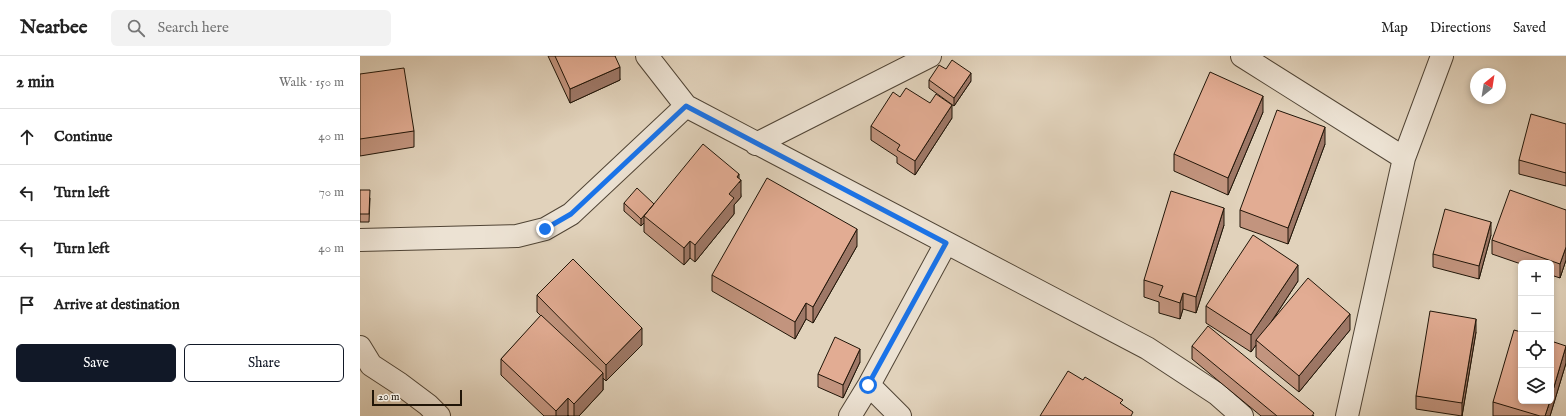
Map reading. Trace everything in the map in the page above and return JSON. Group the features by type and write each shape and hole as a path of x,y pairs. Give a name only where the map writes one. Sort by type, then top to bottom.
{"street":[{"path":"647,56 686,106 1147,348 1217,394 1242,416"},
{"path":"756,144 930,56"},
{"path":"1242,56 1404,158"},
{"path":"1347,416 1404,158 1442,56"},
{"path":"360,240 517,236 545,229 571,214 686,106"},
{"path":"850,416 946,243"},
{"path":"360,347 370,365 400,384 439,416"},
{"path":"868,385 900,416"}],"building":[{"path":"555,56 615,56 620,67 570,89"},
{"path":"952,60 971,73 954,98 929,80 939,65 946,69"},
{"path":"404,68 414,131 360,139 360,74"},
{"path":"1210,72 1263,96 1228,178 1174,154"},
{"path":"906,88 930,103 936,94 952,105 915,161 897,150 900,145 871,126 893,92 900,97"},
{"path":"1277,110 1325,127 1288,228 1240,210"},
{"path":"1531,114 1566,124 1566,173 1519,160"},
{"path":"703,144 739,174 737,177 741,180 729,194 734,198 695,245 690,241 684,248 644,216"},
{"path":"767,178 857,229 813,307 806,303 795,322 712,275"},
{"path":"637,188 654,204 641,219 624,203"},
{"path":"360,190 370,190 369,214 360,214"},
{"path":"1510,190 1566,210 1566,247 1560,264 1554,262 1554,260 1549,260 1492,240"},
{"path":"1171,191 1224,208 1196,297 1183,293 1180,303 1159,296 1163,286 1144,280"},
{"path":"1445,209 1491,222 1479,266 1433,254"},
{"path":"1253,235 1298,265 1251,335 1206,306"},
{"path":"573,259 642,328 606,365 537,295"},
{"path":"1308,278 1350,314 1299,376 1256,340"},
{"path":"1430,311 1476,319 1462,403 1416,396"},
{"path":"541,315 603,373 574,404 568,398 556,411 501,359"},
{"path":"1208,326 1314,413 1312,416 1277,416 1192,346"},
{"path":"1514,330 1518,331 1518,404 1549,404 1545,416 1540,416 1493,402"},
{"path":"835,337 860,349 843,385 818,374"},
{"path":"1554,342 1566,346 1554,387"},
{"path":"1068,371 1083,380 1085,377 1123,400 1120,403 1133,412 1131,416 1040,416"}],"route":[{"path":"545,229 571,214 686,106 946,243 868,385"}]}
